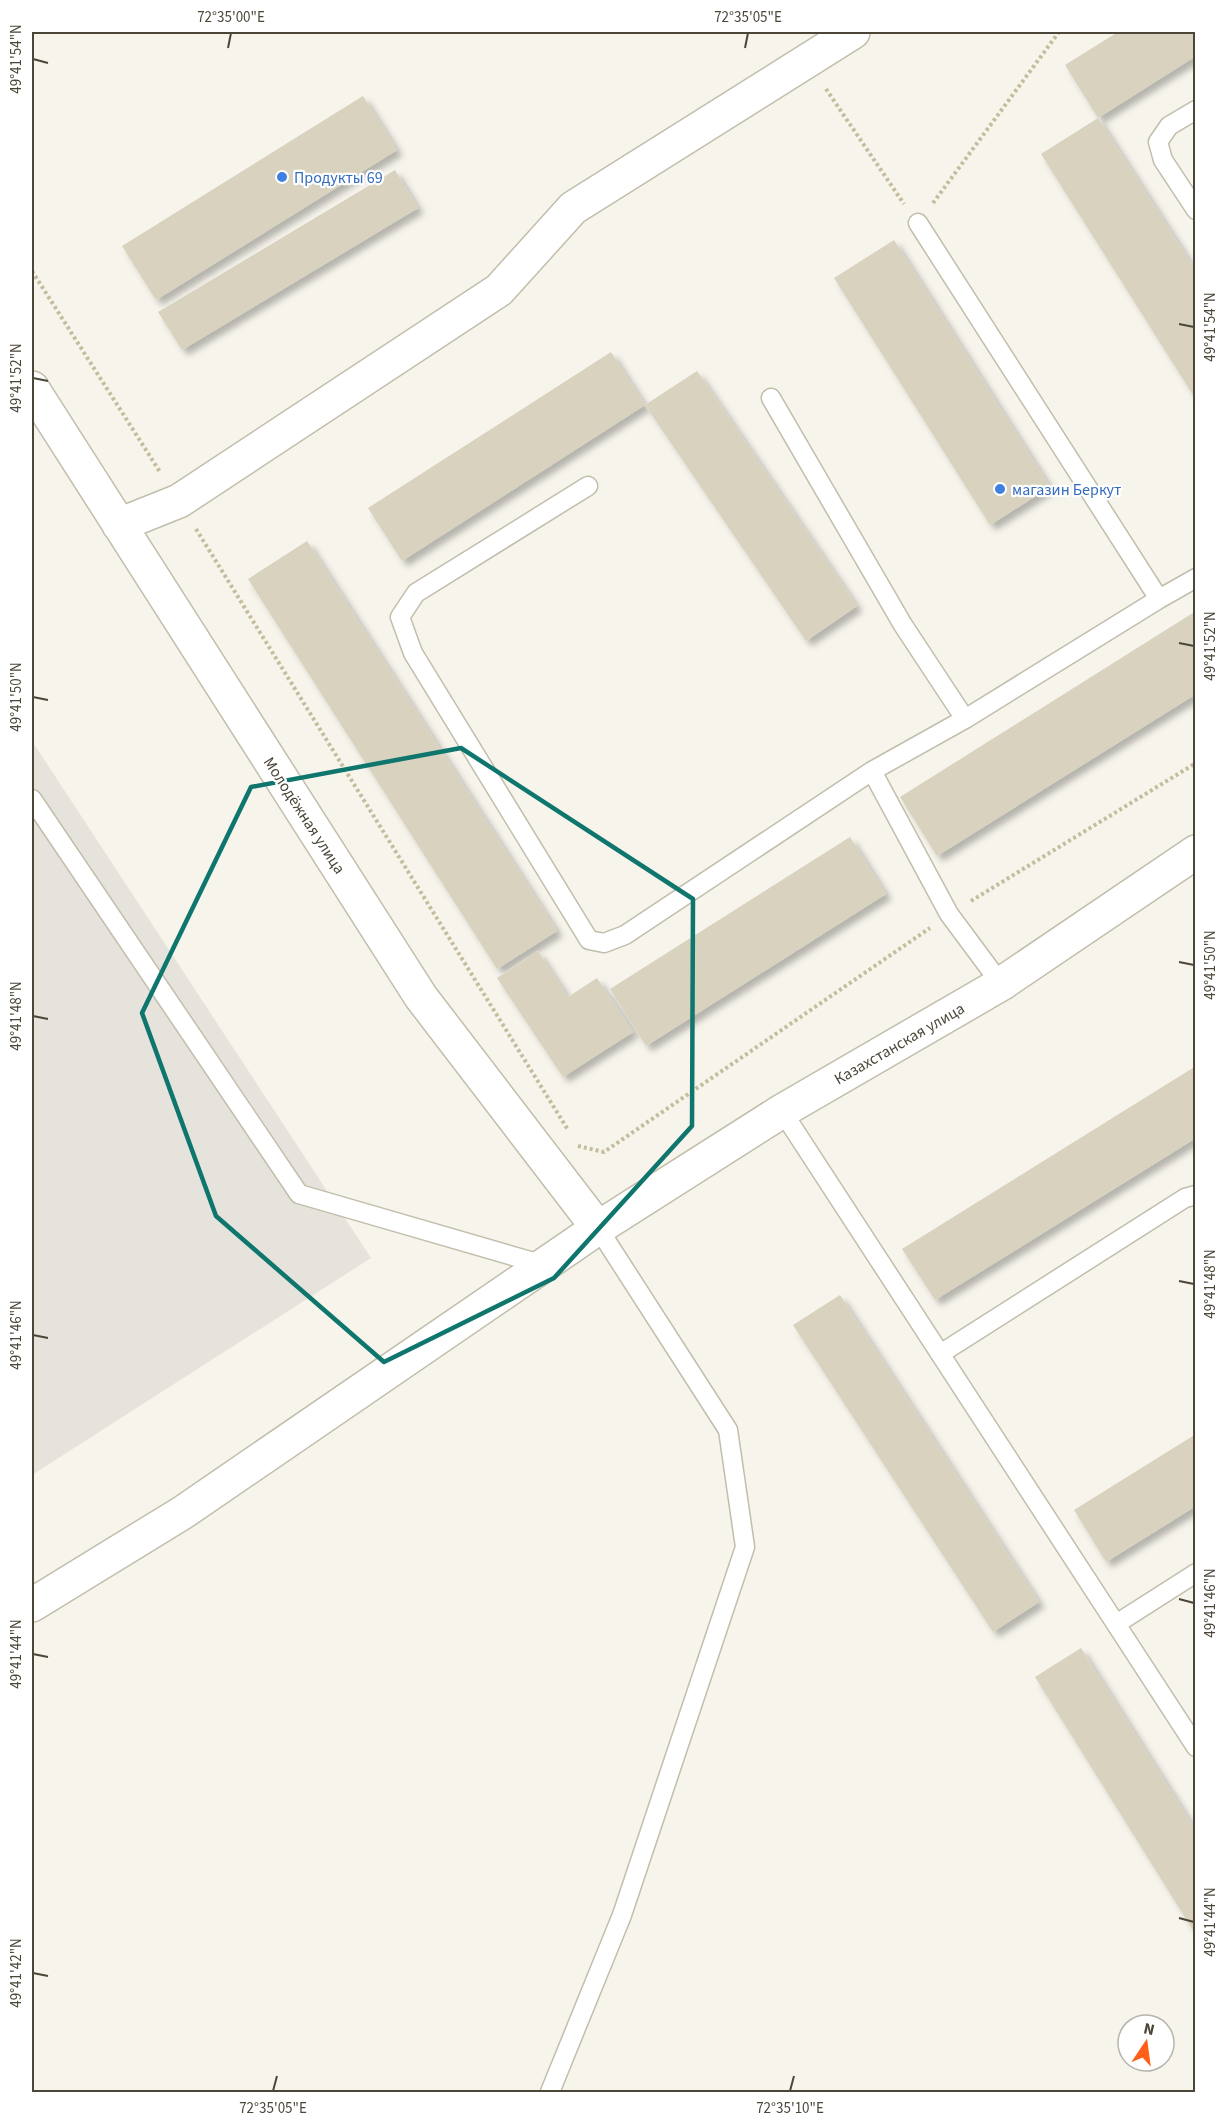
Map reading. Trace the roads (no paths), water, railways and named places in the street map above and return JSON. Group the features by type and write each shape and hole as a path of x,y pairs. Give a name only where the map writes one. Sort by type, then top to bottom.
{"street":[{"path":"119,525 178,501 499,290 573,208 853,32"},
{"name":"Молодёжная улица","path":"32,388 421,997 598,1228"},
{"name":"Казахстанская улица","path":"32,1605 182,1513 598,1228 782,1111 1001,984 1196,852"}],"lane":[{"path":"1196,110 1169,126 1158,142 1163,160 1196,210"},
{"path":"918,224 1159,599"},
{"path":"771,399 903,625 964,719"},
{"path":"588,486 416,593 400,617 413,653 589,940 604,943 625,935 872,771 964,719 1196,578"},
{"path":"872,771 949,914 1001,984"},
{"path":"32,799 299,1194 544,1265"},
{"path":"782,1111 1196,1748"},
{"path":"940,1354 1185,1198 1196,1195"},
{"path":"550,2092 622,1915 745,1547 728,1430 598,1228"},
{"path":"1116,1624 1196,1572"}],"place":[{"name":"Продукты 69","path":"282,177"},
{"name":"магазин Беркут","path":"1000,489"}]}
